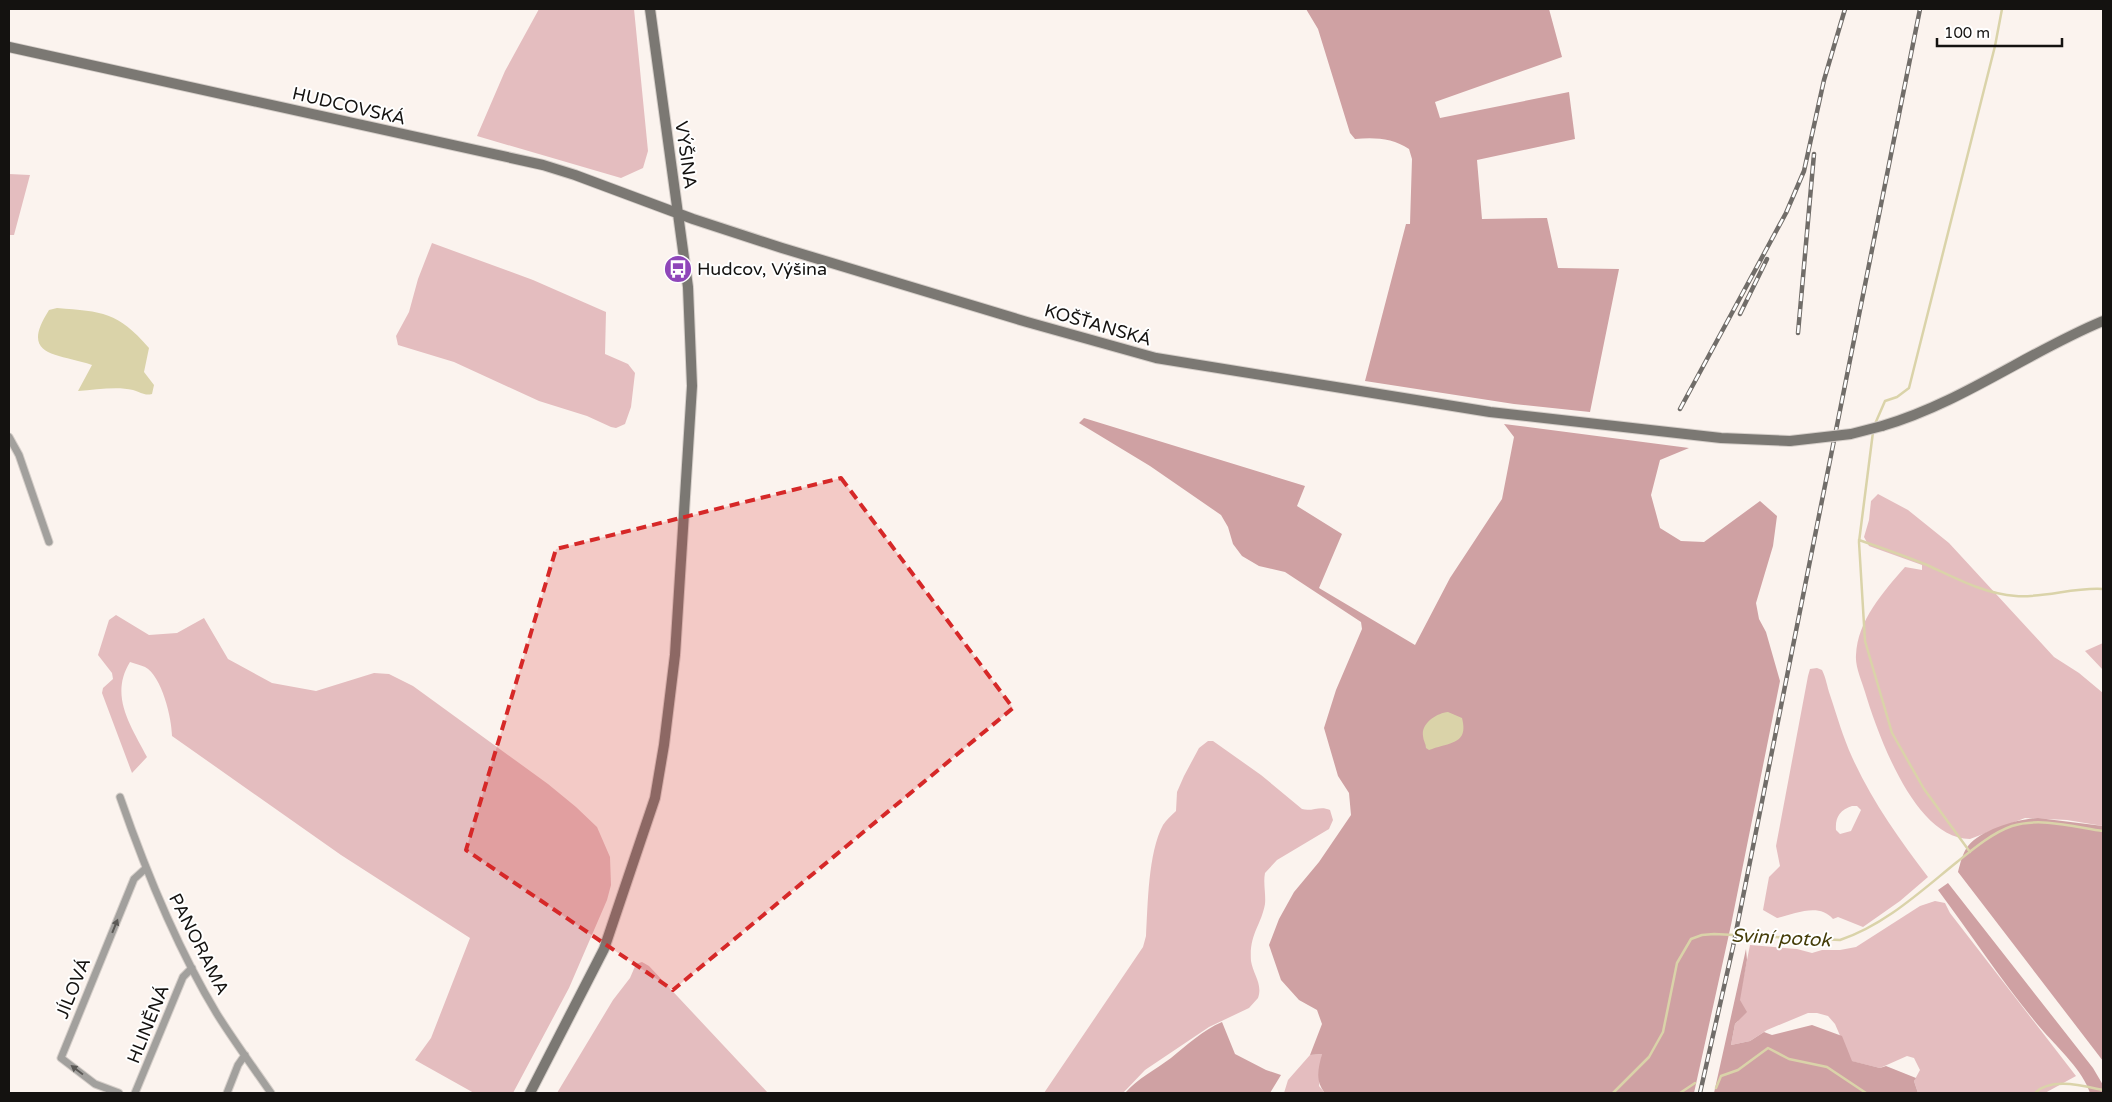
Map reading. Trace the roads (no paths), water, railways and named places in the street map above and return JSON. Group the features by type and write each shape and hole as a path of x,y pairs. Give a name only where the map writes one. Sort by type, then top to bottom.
{"street":[{"name":"VÝŠINA","path":"530,1093 604,949 639,849 658,785 676,639 692,370 690,306 650,9"},
{"name":"HUDCOVSKÁ","path":"9,47 543,165 677,213"},
{"name":"KOŠŤANSKÁ","path":"677,213 799,253 1148,357 1194,366 1523,416 1736,440 1790,441 1851,434 1909,418 1951,398 2032,354 2103,321"},
{"path":"9,437 19,455 49,542"},
{"name":"PANORAMA","path":"120,797 145,869 192,968 218,1015 271,1093"},
{"name":"JÍLOVÁ","path":"119,1093 96,1084 61,1058 134,878 145,869"},
{"name":"HLINĚNÁ","path":"135,1093 183,977 192,968"},
{"path":"227,1093 238,1065 245,1055"}],"waterway":[{"path":"1875,424 1885,401 1897,397 1909,388 1995,46 2002,9"},
{"path":"1873,432 1859,542 1865,641 1892,733 1924,789 1970,852"},
{"path":"1859,540 1919,562 1970,585 2004,595 2027,596 2103,589"},
{"name":"Sviní potok","path":"1613,1093 1649,1057 1663,1032 1677,963 1691,939 1702,935 1714,934 1840,940 1872,926 1902,906 1976,847 1990,837 2012,826 2034,822 2069,825 2103,831"},
{"path":"1716,1088 1721,1076 1738,1070 1768,1048 1789,1059 1827,1067 1866,1093"},
{"path":"1680,1093 1695,1083"},
{"path":"2035,1093 2042,1088 2058,1084 2077,1085 2103,1090"}],"railway":[{"path":"1680,409 1786,213 1804,171 1824,80 1845,9"},
{"path":"1700,1093 1733,947 1920,9"},
{"path":"1798,333 1814,154"},
{"path":"1740,314 1767,259"}],"place":[{"name":"Hudcov, Výšina","path":"678,269"}]}
